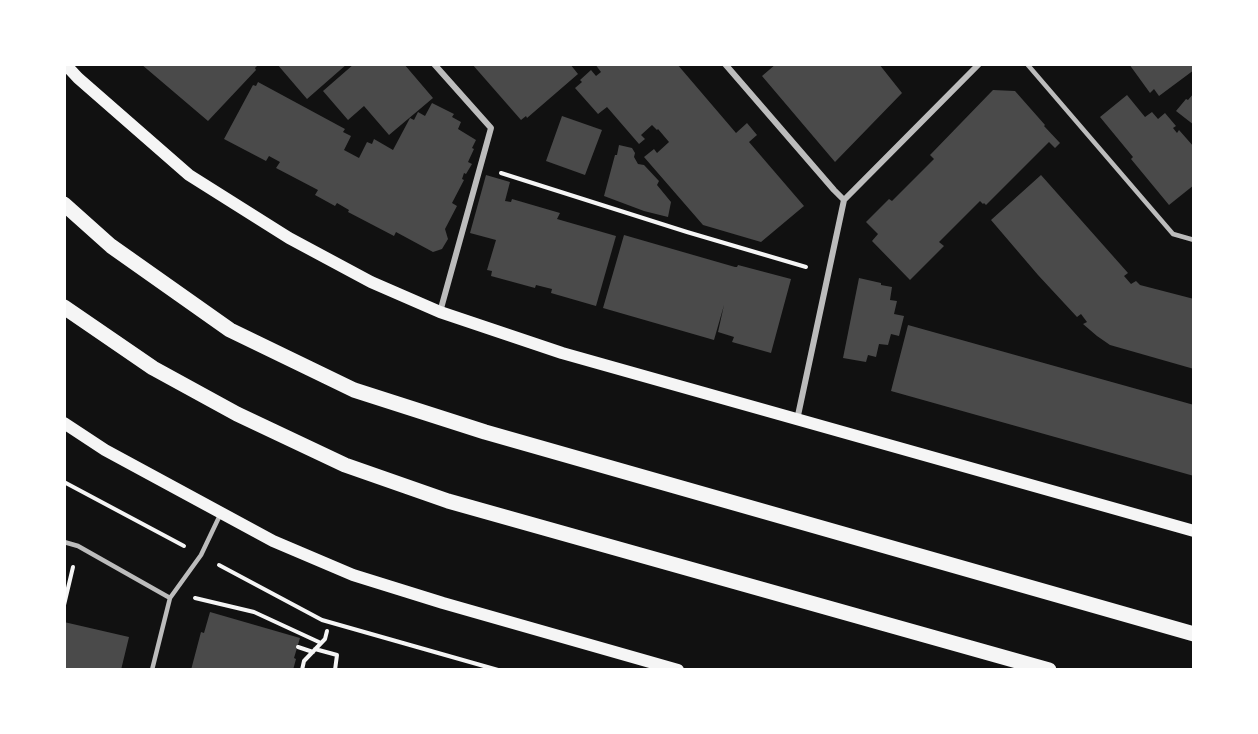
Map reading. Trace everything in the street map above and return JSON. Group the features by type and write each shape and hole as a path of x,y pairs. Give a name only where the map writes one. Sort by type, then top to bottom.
{"main road":[{"path":"65,64 189,175 289,238 371,282 440,312 562,353 1194,531"},
{"path":"64,204 111,246 230,330 354,390 485,432 1194,634"},
{"path":"64,307 162,373 237,414 345,465 448,501 1049,669"},
{"path":"64,423 105,450 273,541 353,575 443,603 678,669"}],"street":[{"path":"434,64 490,128 440,312"},
{"path":"725,64 844,200"},
{"path":"797,420 844,200 979,64"}],"lane":[{"path":"1027,64 1173,234 1194,240"},
{"path":"152,669 172,596 201,555 221,513"},
{"path":"64,542 78,546 172,596"}],"path":[{"path":"480,166 806,267"},
{"path":"64,482 322,620 498,669"},
{"path":"64,606 78,546"},
{"path":"172,596 254,612 321,643"},
{"path":"302,669 304,661 325,639 327,631"},
{"path":"298,647 337,655 334,669"}],"building":[{"path":"141,64 255,64 257,66 256,70 208,121"},
{"path":"277,64 347,64 307,99"},
{"path":"354,64 404,64 433,98 389,135 364,106 348,120 323,91"},
{"path":"472,64 570,64 578,74 527,118 526,116 521,120"},
{"path":"595,64 677,64 736,133 747,123 757,135 749,142 804,206 761,242 703,225 644,157 654,149 657,153 669,142 658,129 652,125 641,135 645,139 639,144 607,107 598,114 575,88 591,70 596,76 601,72"},
{"path":"776,64 879,64 902,93 835,162 762,76"},
{"path":"1129,64 1194,64 1194,70 1159,96 1154,89 1150,93"},
{"path":"258,82 345,129 343,132 351,136 344,150 359,158 367,142 372,144 374,139 393,150 410,118 414,120 418,112 425,116 432,103 454,114 452,117 461,122 458,129 476,140 468,162 472,164 466,174 464,173 462,179 464,180 452,203 457,206 445,229 448,239 442,249 433,252 396,232 394,236 348,212 349,210 337,203 335,206 315,195 318,190 276,168 280,162 269,156 266,161 224,139 253,85 256,86"},
{"path":"993,90 1015,91 1060,143 1055,148 1049,142 986,205 980,201 939,242 944,246 910,280 872,241 878,234 866,222 889,199 892,201 934,159 930,155"},
{"path":"1194,93 1194,125 1176,111"},
{"path":"1127,95 1145,117 1152,112 1158,119 1165,113 1176,126 1173,128 1177,133 1179,130 1194,147 1194,185 1169,205 1100,117"},
{"path":"562,116 602,130 585,175 546,161"},
{"path":"619,145 632,148 638,164 644,165 659,181 657,185 671,202 668,217 604,196"},
{"path":"486,175 510,182 505,201 511,202 512,199 560,213 557,219 616,236 596,306 551,293 552,289 536,285 535,288 491,276 492,271 487,270 496,240 470,233"},
{"path":"1041,175 1128,273 1124,276 1131,284 1136,281 1140,285 1194,299 1194,369 1110,345 1097,336 1083,324 1087,322 1081,314 1077,317 991,220"},
{"path":"624,235 735,267 738,265 791,279 771,353 732,342 734,337 718,332 724,305 714,340 603,308"},
{"path":"859,278 892,287 890,300 897,301 894,314 904,316 899,336 891,334 888,345 879,344 876,357 868,355 866,362 843,358"},
{"path":"908,325 1194,405 1194,476 891,391"},
{"path":"210,612 300,638 293,670 191,670 201,632 204,633"},
{"path":"64,622 129,637 121,670 64,670"}]}
